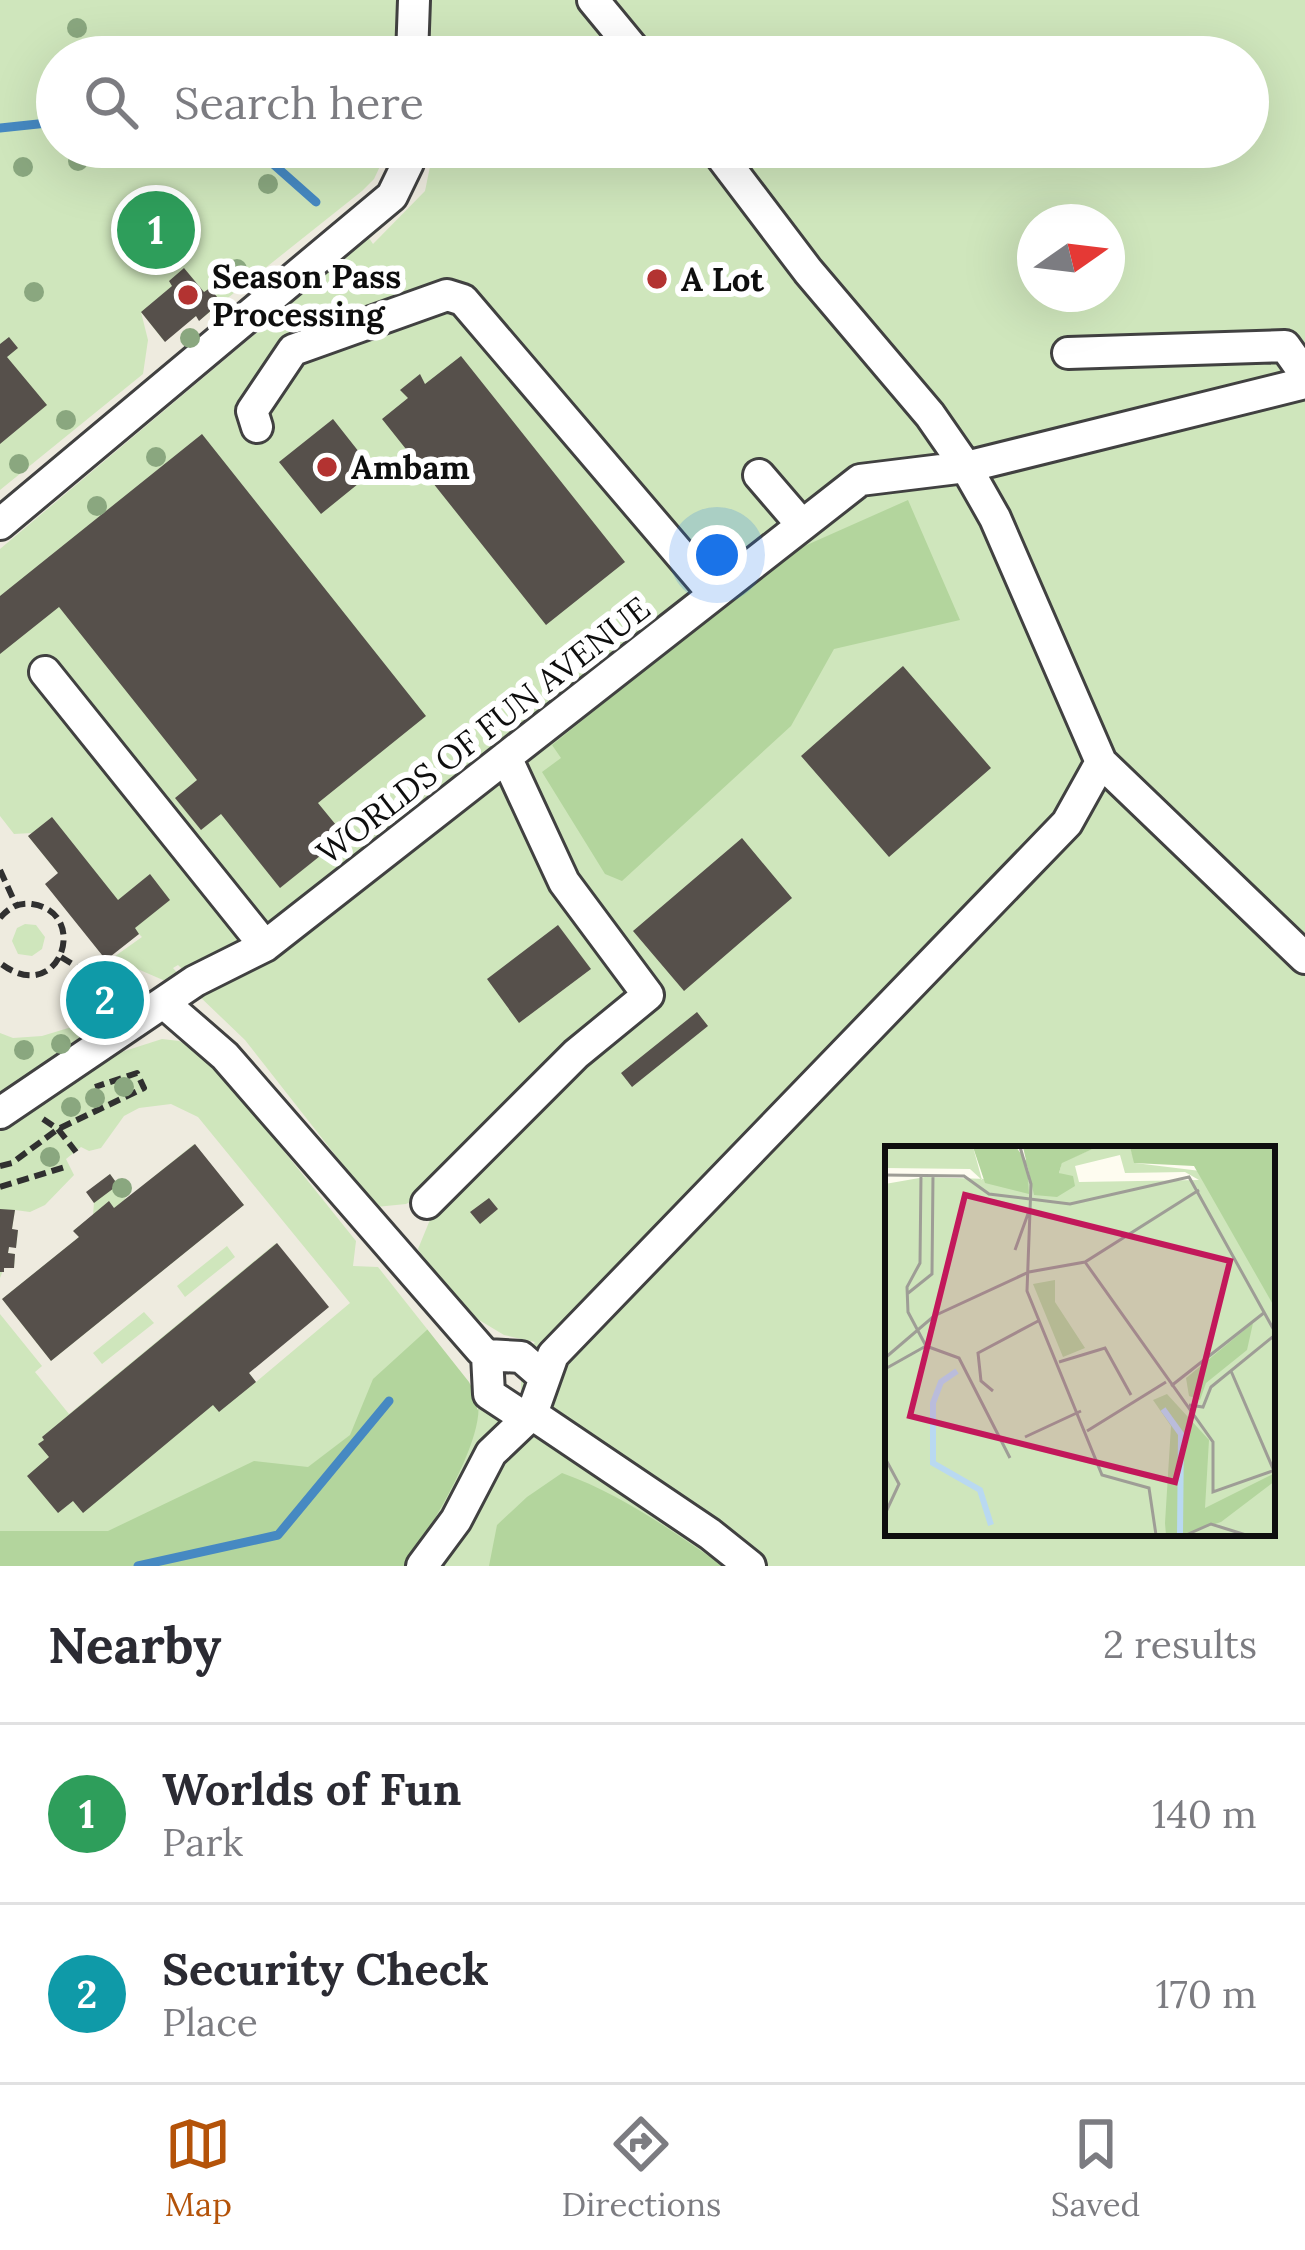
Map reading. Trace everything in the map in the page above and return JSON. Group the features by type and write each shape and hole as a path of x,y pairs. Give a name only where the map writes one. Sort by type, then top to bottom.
{"street":[{"path":"413,36 414,0"},
{"path":"593,0 623,36"},
{"path":"0,524 392,196 406,168"},
{"path":"730,168 808,271 930,415 966,467 995,518 1101,762 1305,958"},
{"path":"257,427 252,411 293,350 447,295 463,300 714,594"},
{"path":"1068,353 1285,346 1305,374"},
{"name":"WORLDS OF FUN AVENUE","path":"2,1110 195,982 265,946 860,479 966,467 1305,383"},
{"path":"759,475 802,525"},
{"path":"45,672 265,946"},
{"path":"428,1204 576,1054 648,995 564,882 506,757"},
{"path":"422,1566 456,1520 491,1453 529,1416 553,1355 1067,824 1101,762"},
{"path":"165,1004 225,1056 487,1355 489,1394 710,1534 751,1566"},
{"path":"487,1355 521,1357 544,1377"},
{"path":"448,1566 456,1520"}],"path":[{"path":"0,870 16,906"},
{"path":"0,918 8,909 27,902 47,908 61,922 65,939 61,957 49,970 32,976 14,973 0,963"},
{"path":"61,957 103,983"},
{"path":"0,1166 12,1163 55,1127 144,1088 137,1073 86,1090"},
{"path":"55,1127 76,1152"},
{"path":"0,1187 68,1166"}],"green space":[{"path":"0,0 1305,0 1305,1566 0,1566"},
{"path":"908,500 960,620 834,649 791,726 622,881 605,874 542,772 561,758 552,745 791,552"},
{"path":"428,1329 468,1379 477,1397 478,1414 454,1483 406,1566 0,1566 0,1531 108,1531 254,1461 308,1467 350,1435 373,1379"},
{"path":"562,1473 625,1502 723,1566 489,1566 497,1525"}],"shaded area":[{"path":"379,168 430,168 425,191 373,244 369,238 0,549 0,490 143,374 148,340 141,312 164,341 196,316 200,320 374,179"},
{"path":"0,816 14,834 32,833 28,836 58,873 106,959 139,934 142,937 111,959 93,1014 108,1019 126,964 163,980 182,978 173,968 178,965 203,989 197,994 245,1040 376,1207 406,1204 421,1196 434,1210 418,1249 440,1284 479,1320 504,1335 535,1342 521,1357 521,1394 489,1394 477,1410 478,1400 469,1382 378,1267 353,1266 356,1241 219,1070 197,1050 162,1039 109,1056 83,1039 87,1032 75,1026 42,1036 13,1038 0,1033","holes":["36,925 45,937 42,949 32,956 18,954 12,941 17,928"]},
{"path":"171,1104 198,1117 350,1303 256,1382 249,1373 276,1243 69,1414 35,1372 42,1366 0,1314 0,1278 4,1268 14,1268 15,1254 8,1253 9,1247 16,1247 15,1210 30,1212 45,1205 74,1175 66,1159 81,1147 101,1148 124,1116 139,1108","holes":["194,1144 244,1205 51,1361 2,1299 79,1237 74,1230 93,1215 94,1203 87,1192 110,1174 118,1185 128,1187 125,1200","227,1246 235,1257 185,1297 177,1286","144,1312 154,1323 102,1364 93,1353"]}],"building":[{"name":"Season Pass Processing","path":"184,268 204,292 210,288 221,302 165,342 141,312 172,286 169,281"},
{"path":"9,337 18,348 7,357 47,405 0,444 0,344"},
{"path":"461,356 625,562 546,625 382,419 408,398 400,390 420,374 425,384"},
{"name":"Ambam","path":"333,419 374,471 321,514 279,462"},
{"path":"202,434 426,716 318,803 345,836 280,888 221,814 201,830 175,798 197,780 59,607 0,654 0,596"},
{"path":"903,666 991,768 889,857 801,756"},
{"path":"52,817 118,900 150,874 170,900 135,928 139,934 106,960 45,884 58,873 28,836"},
{"path":"742,838 792,898 684,991 633,931"},
{"path":"558,925 591,969 519,1023 487,979"},
{"path":"111,959 126,964 108,1019 92,1014"},
{"path":"697,1012 708,1026 632,1087 621,1073"},
{"path":"195,1144 244,1205 51,1361 2,1299 79,1237 73,1231 109,1201 114,1208"},
{"path":"110,1174 118,1185 94,1203 86,1192"},
{"path":"489,1198 498,1209 480,1224 470,1212"},
{"path":"0,1209 15,1210 12,1229 18,1230 16,1248 9,1247 8,1253 15,1254 14,1268 4,1268 4,1272 0,1272"},
{"path":"277,1243 329,1307 249,1373 256,1382 219,1412 213,1405 83,1513 73,1501 58,1513 27,1476 49,1457 38,1444 42,1437"}],"waterway":[{"path":"0,128 36,124"},
{"path":"278,168 316,202"},
{"path":"138,1566 278,1535 389,1401"}],"place":[{"name":"Worlds of Fun","path":"156,230"},
{"name":"A Lot","path":"657,279"},
{"name":"Season Pass Processing","path":"188,295"},
{"name":"Ambam","path":"327,467"},
{"name":"Security Check","path":"105,1000"}]}
